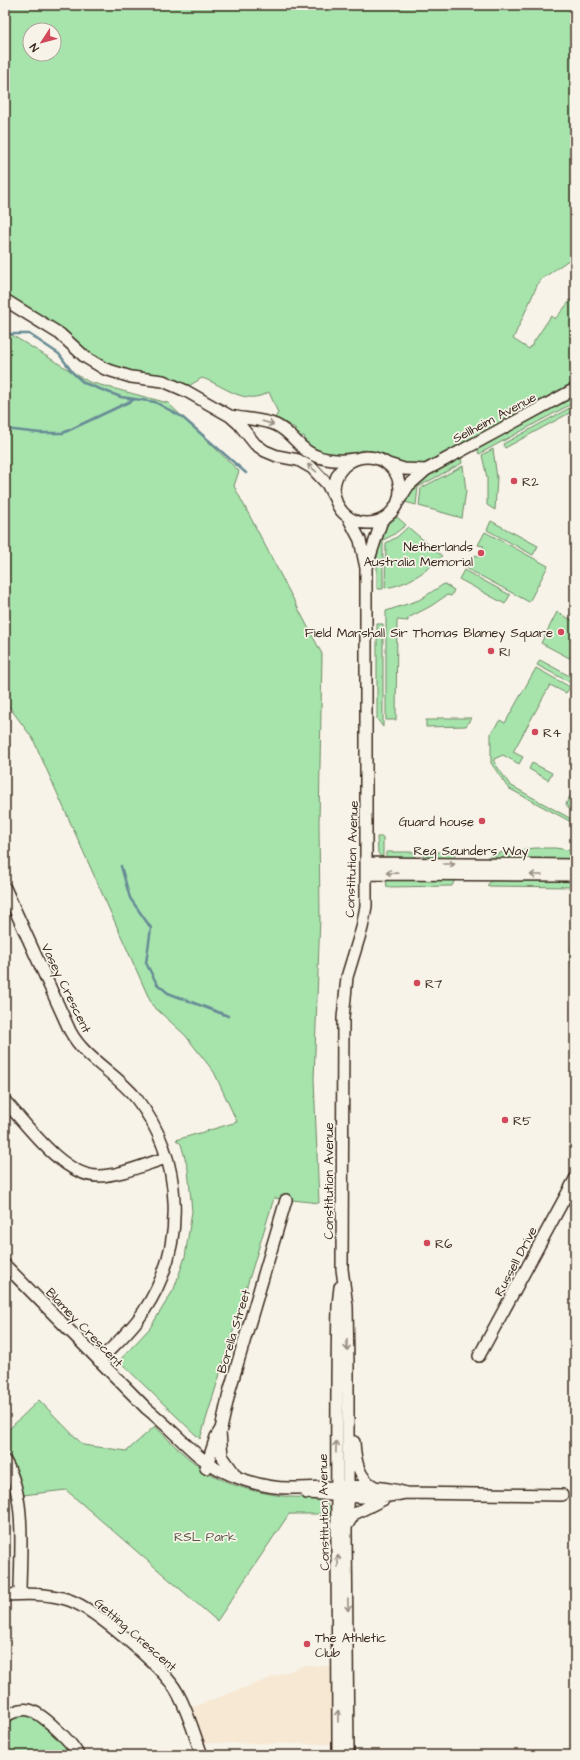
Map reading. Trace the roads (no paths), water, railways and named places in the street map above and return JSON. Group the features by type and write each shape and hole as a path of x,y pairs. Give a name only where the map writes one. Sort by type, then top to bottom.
{"street":[{"path":"5,300 60,334 85,357 105,369 131,377 164,381 186,391 230,416 239,424 255,444 265,451 277,456 303,462 312,468 329,486 341,510 348,518 362,523 372,523 382,520 393,511 398,502 400,487 392,468 384,462"},
{"name":"Sellheim Avenue","path":"398,502 408,486 426,470 575,389"},
{"path":"230,416 264,421 276,425 288,433 305,450 318,457 340,460 370,457 404,469 426,470"},
{"path":"335,499 334,486 337,477 346,465 356,459"},
{"name":"Constitution Avenue","path":"348,518 361,544 366,568 365,917 347,977 343,1007 342,1269 338,1305 342,1491 343,1661 348,1755"},
{"name":"Constitution Avenue","path":"366,568 382,520"},
{"name":"Reg Saunders Way","path":"366,868 420,869 575,865"},
{"name":"Reg Saunders Way","path":"482,868 575,875"},
{"name":"Vasey Crescent","path":"5,888 72,1035 82,1048 118,1078 137,1099 156,1130 173,1183 175,1210 172,1241 165,1269 155,1291 139,1318 98,1360"},
{"path":"5,1101 60,1160 81,1173 93,1176 105,1175 166,1158"},
{"name":"Russell Drive","path":"480,1356 575,1179"},
{"name":"Borella Street","path":"207,1465 216,1437 221,1429 230,1389 286,1200"},
{"name":"Blamey Crescent","path":"5,1265 146,1408 161,1420 207,1465 232,1480 265,1490 287,1493 342,1491"},
{"name":"Constitution Avenue","path":"338,1755 343,1661 346,1531 342,1491 348,1410 347,1306 342,1269"},
{"path":"348,1410 353,1424 356,1461 362,1476 370,1484 380,1488 406,1493 562,1495"},
{"path":"221,1429 222,1456 236,1476"},
{"path":"5,1461 14,1480 19,1501 20,1594"},
{"name":"Blamey Crescent","path":"207,1465 236,1476 283,1488 342,1491"},
{"path":"342,1491 380,1488"},
{"path":"342,1491 392,1496"},
{"path":"346,1531 349,1520 354,1514 369,1505 392,1496 406,1493"},
{"name":"Getting Crescent","path":"5,1594 50,1596 67,1600 81,1605 97,1616 167,1677 178,1693 202,1755"},
{"path":"5,1716 23,1709 35,1712 69,1741 75,1748 78,1755"}],"waterway":[{"path":"5,334 29,334 59,354 73,373 84,383 121,397 155,402 182,417 246,473"},
{"path":"5,429 40,433 63,433 135,399"},
{"path":"121,866 130,898 151,928 146,963 157,984 168,993 228,1016"}],"place":[{"name":"R2","path":"514,481"},
{"name":"Netherlands Australia Memorial","path":"481,553"},
{"name":"Field Marshall Sir Thomas Blamey Square","path":"561,632"},
{"name":"R1","path":"491,651"},
{"name":"R4","path":"535,732"},
{"name":"Guard house","path":"482,821"},
{"name":"R7","path":"417,983"},
{"name":"R5","path":"505,1120"},
{"name":"R6","path":"427,1243"},
{"name":"The Athletic Club","path":"307,1644"}],"park label":[{"name":"RSL Park","path":"205,1536"}]}
